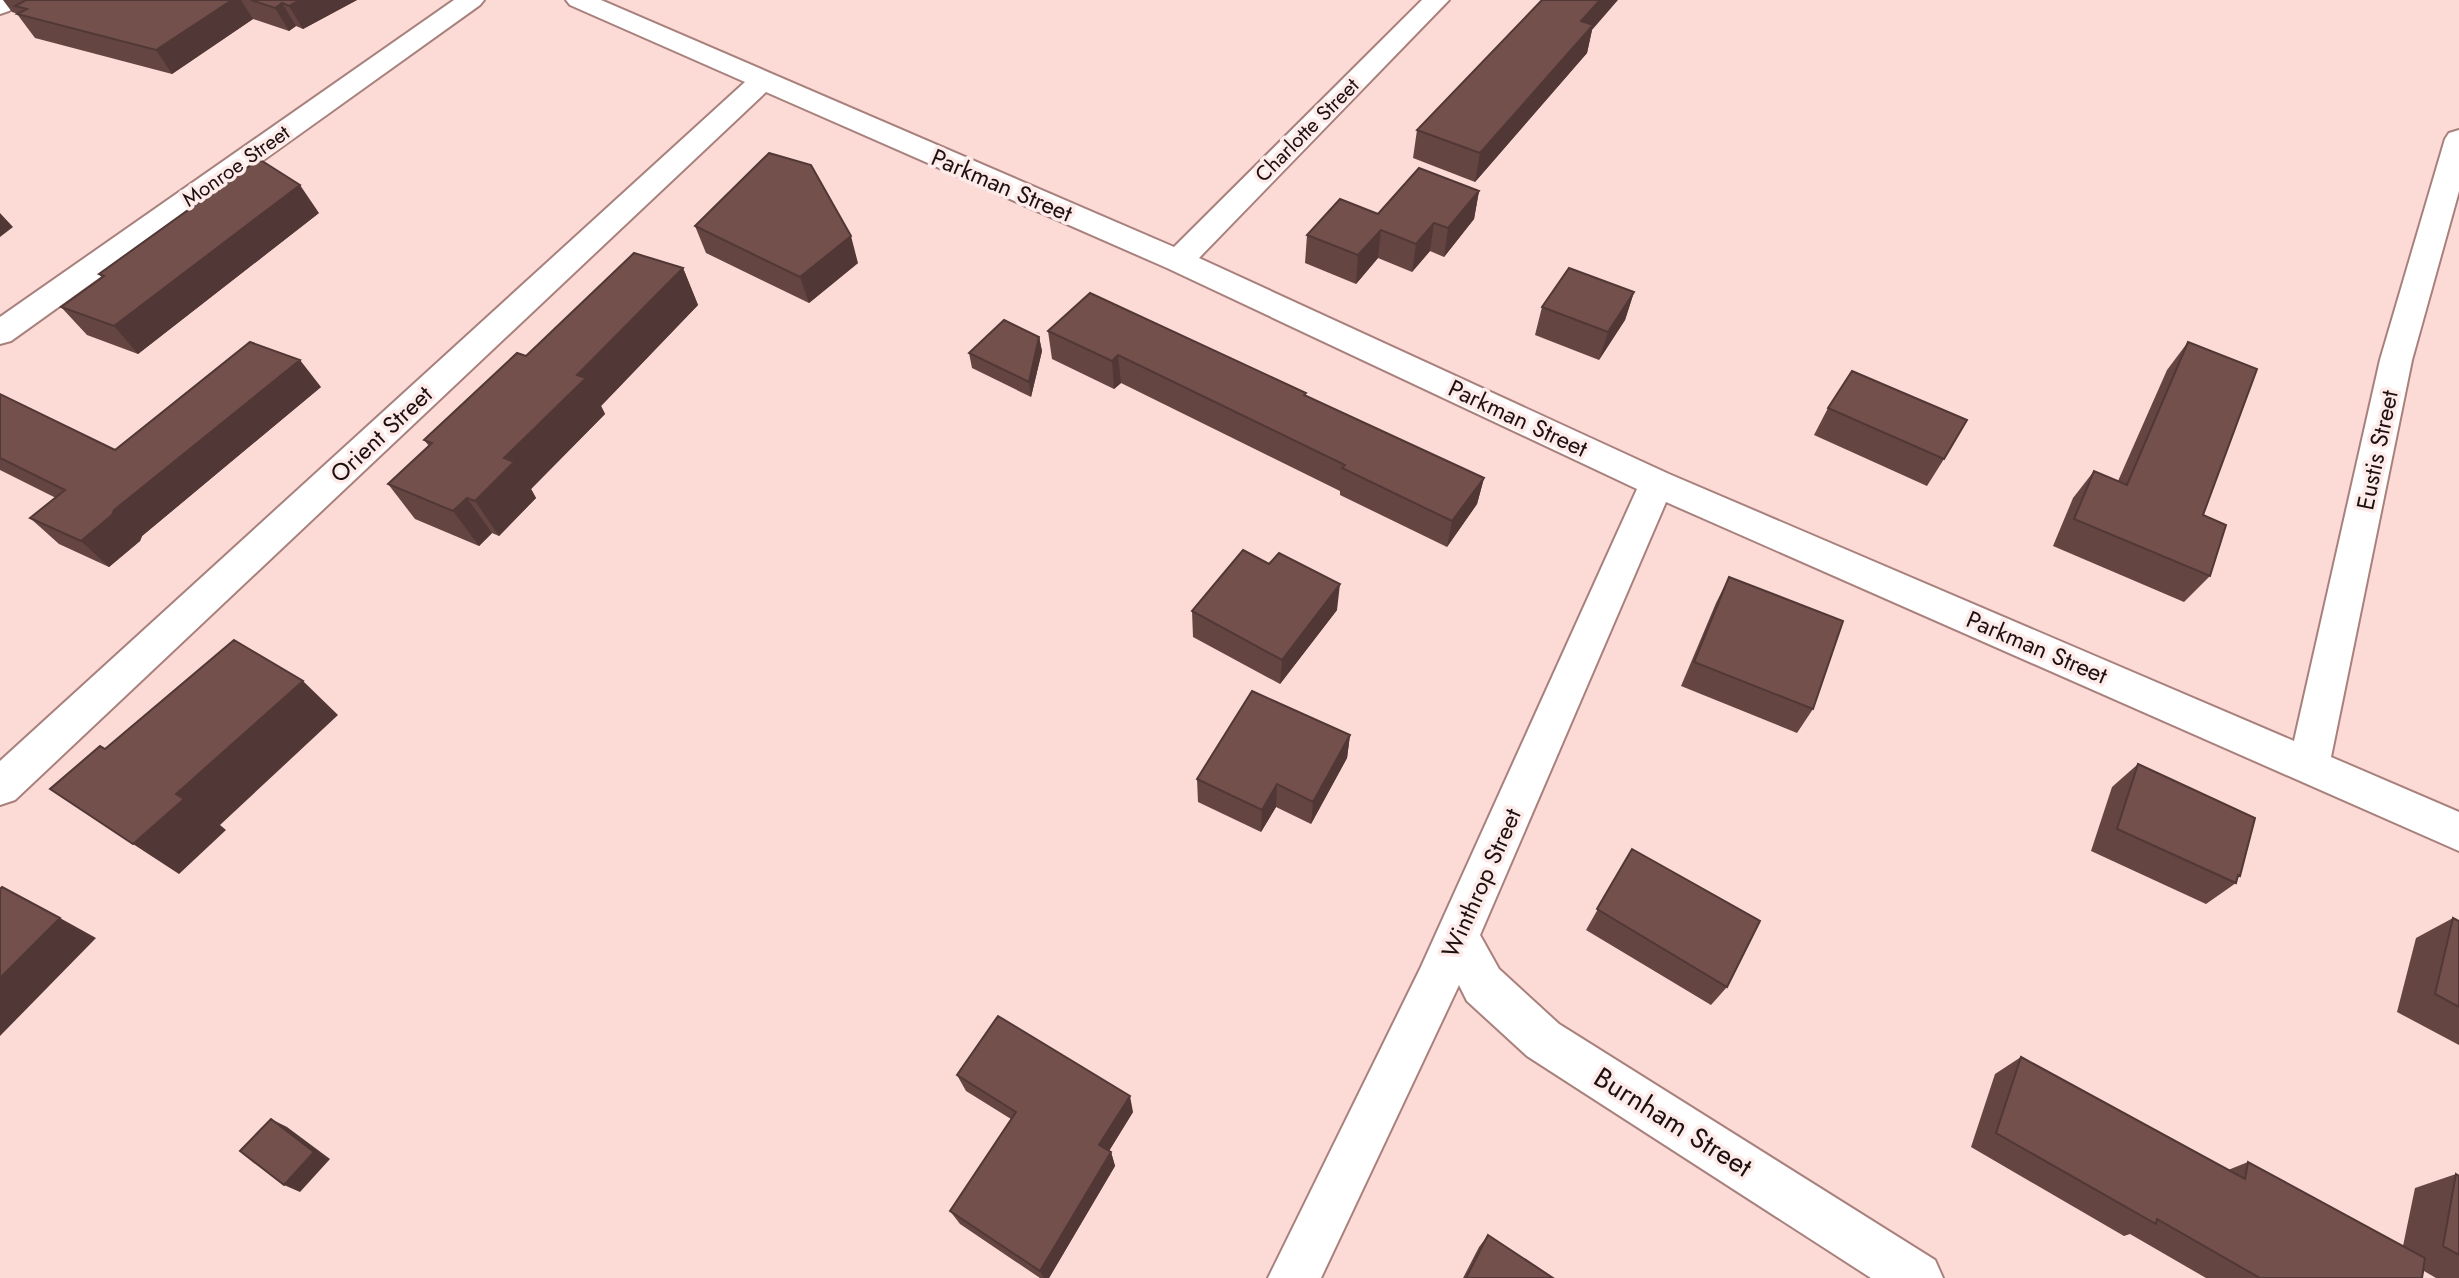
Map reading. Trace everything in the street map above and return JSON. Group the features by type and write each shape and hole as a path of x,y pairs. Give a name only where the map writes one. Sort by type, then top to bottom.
{"street":[{"path":"0,6 10,0"},
{"name":"Monroe Street","path":"0,332 471,0"},
{"name":"Parkman Street","path":"579,0 1178,261 1657,483 2459,832"},
{"name":"Charlotte Street","path":"1178,261 1436,0"},
{"name":"Orient Street","path":"0,787 762,81"},
{"name":"Eustis Street","path":"2309,765 2396,360 2459,139"},
{"name":"Winthrop Street","path":"1294,1278 1457,937 1657,483"},
{"name":"Burnham Street","path":"1457,937 1483,985 1543,1040 1917,1278"}],"building":[{"path":"26,0 232,0 156,50 17,14 27,9 15,6"},
{"path":"251,0 300,0 289,6 282,3 275,8"},
{"path":"1542,0 1600,0 1581,21 1593,25 1480,153 1417,130"},
{"path":"769,153 811,165 851,236 800,277 695,226"},
{"path":"259,159 300,185 114,326 61,307 104,276 99,274"},
{"path":"1419,168 1479,191 1448,228 1434,223 1416,244 1381,230 1358,255 1307,235 1340,199 1378,214"},
{"path":"634,253 683,268 577,375 586,378 504,458 514,462 475,501 467,498 453,511 388,484 432,443 424,440 517,353 526,356"},
{"path":"1569,268 1634,292 1608,332 1542,307"},
{"path":"1090,293 1484,478 1452,521 1342,468 1345,465 1118,355 1112,361 1048,331"},
{"path":"1004,320 1039,337 1029,382 969,353"},
{"path":"250,342 300,360 114,510 112,515 81,541 30,518 65,490 0,458 0,394 115,450"},
{"path":"2188,342 2257,369 2203,515 2226,525 2210,576 2074,519 2094,471 2127,485"},
{"path":"1852,371 1967,420 1944,459 1828,408"},
{"path":"1243,550 1269,564 1279,553 1340,584 1282,660 1192,611"},
{"path":"1729,577 1843,621 1813,709 1694,662"},
{"path":"234,640 303,681 176,794 184,799 133,844 50,789 100,746 105,749"},
{"path":"1252,691 1350,735 1313,802 1277,784 1262,810 1197,779"},
{"path":"2138,764 2255,818 2236,883 2117,829"},
{"path":"1632,849 1760,921 1727,987 1597,909"},
{"path":"2,887 60,918 0,978 0,889"},
{"path":"2453,918 2459,921 2459,1007 2435,994"},
{"path":"998,1016 1130,1096 1099,1145 1111,1152 1040,1271 950,1211 1016,1112 957,1075"},
{"path":"2021,1057 2245,1179 2248,1162 2425,1258 2422,1278 2260,1278 2157,1219 2156,1224 1996,1133"},
{"path":"271,1119 314,1152 284,1185 240,1151"},
{"path":"2456,1174 2459,1176 2459,1255 2443,1246"},
{"path":"1488,1235 1553,1278 1466,1278"}]}
